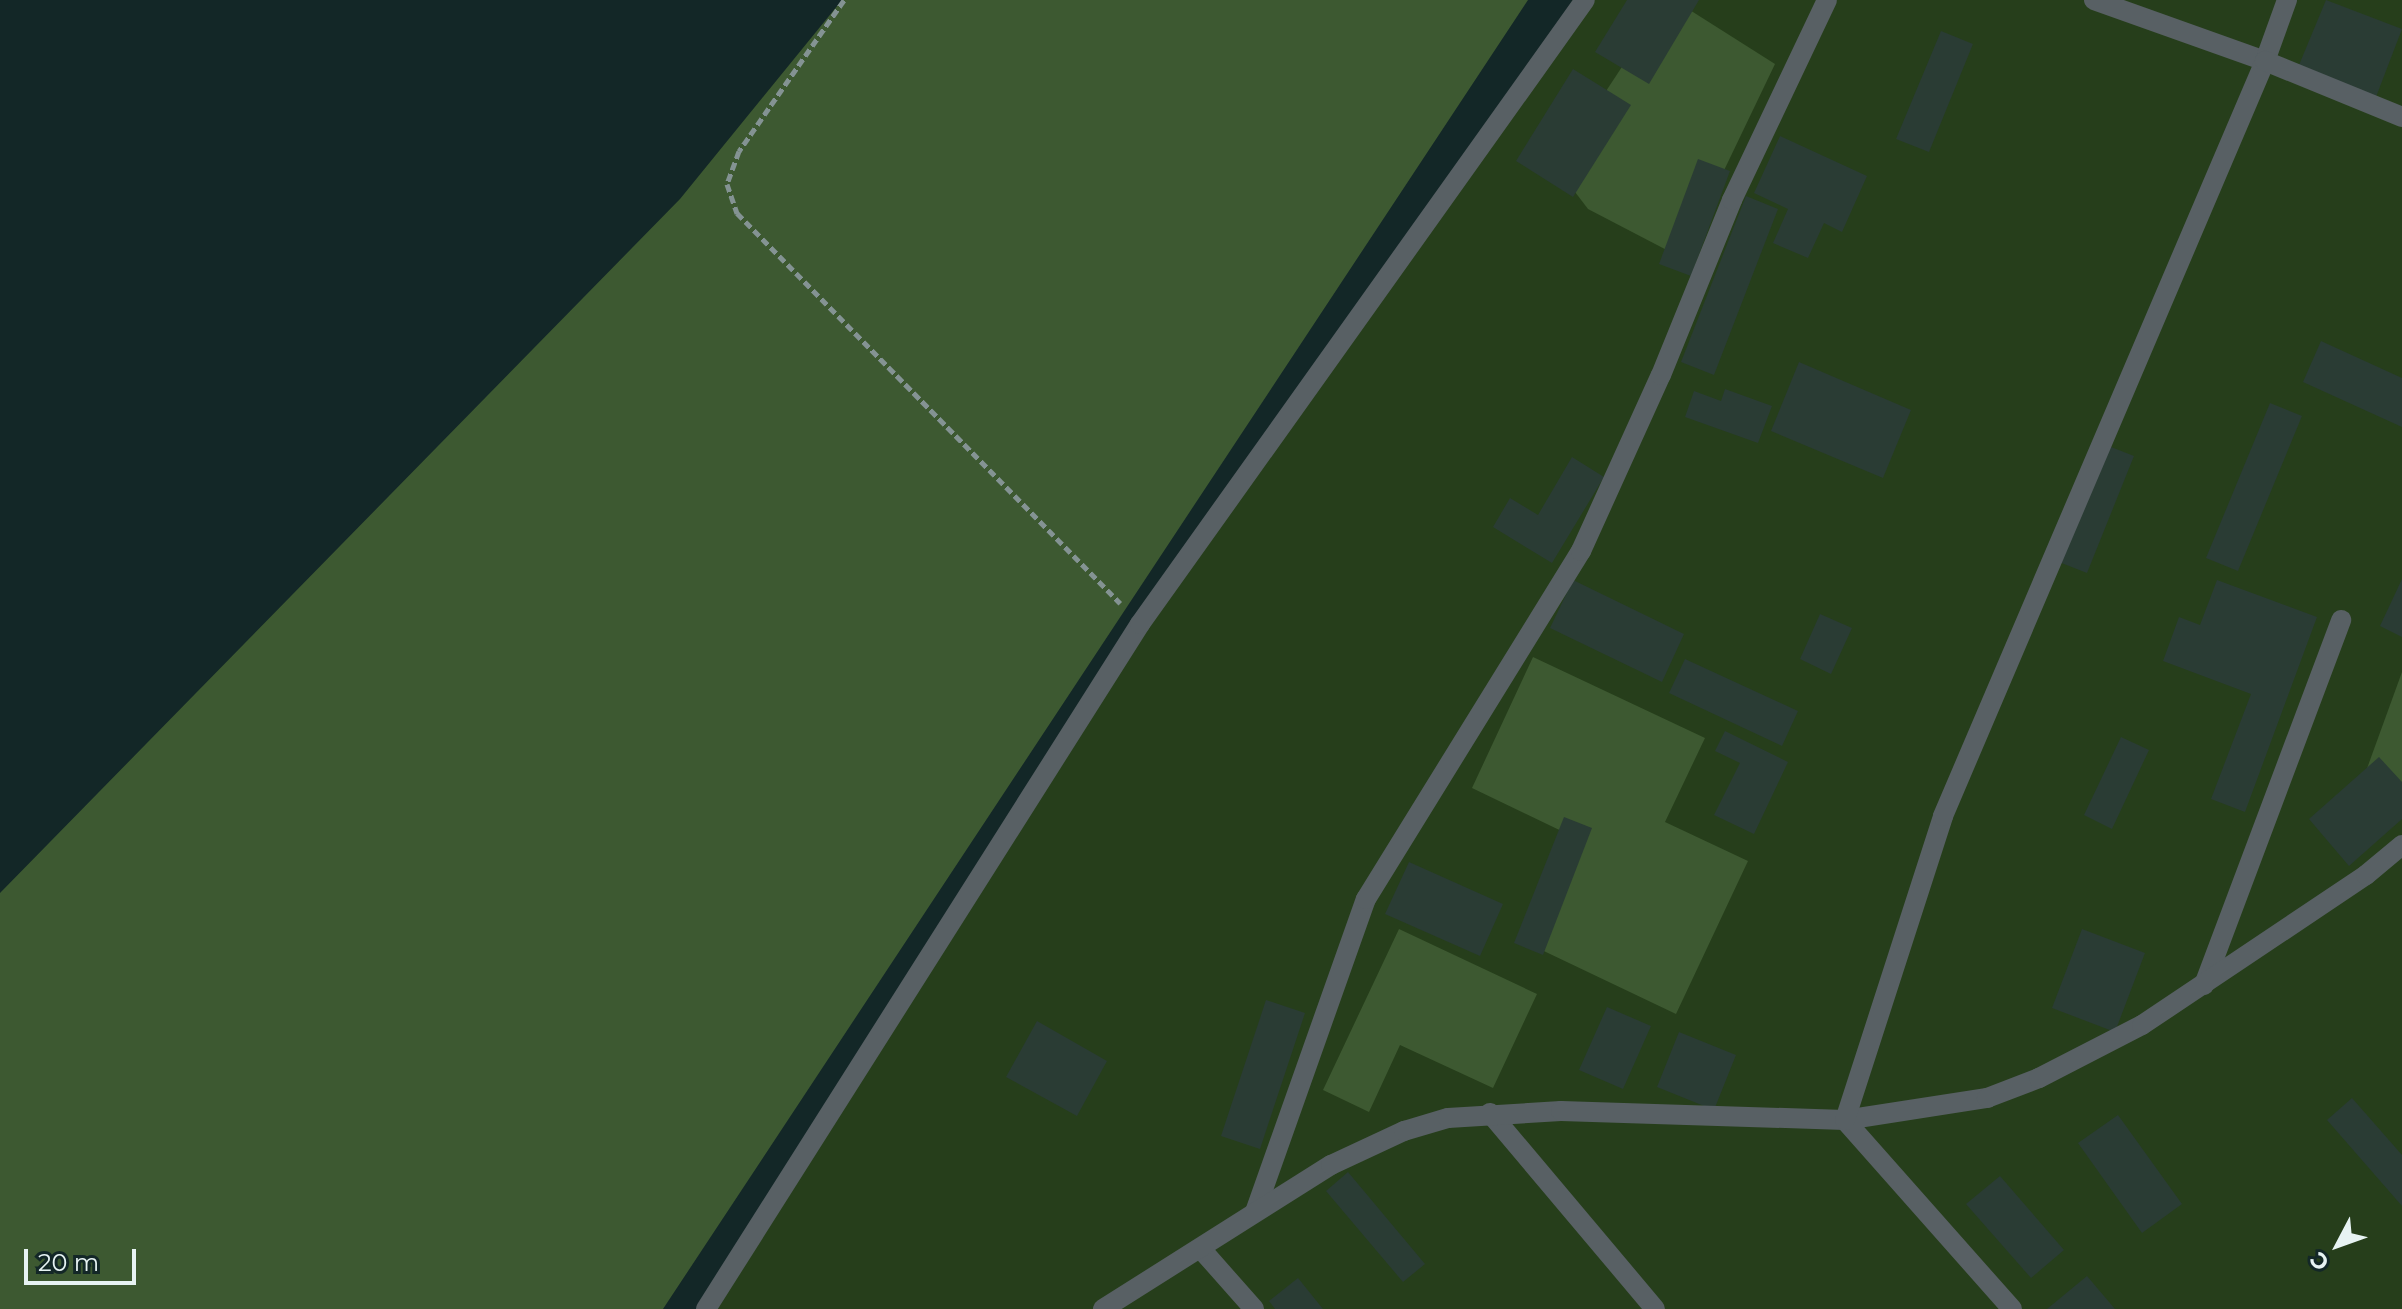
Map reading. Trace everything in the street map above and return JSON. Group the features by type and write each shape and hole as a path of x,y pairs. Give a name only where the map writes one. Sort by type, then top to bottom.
{"street":[{"path":"706,1309 1140,624 1585,0"},
{"path":"1255,1212 1366,899 1581,551 1661,375 1732,200 1827,0"},
{"path":"2094,0 2265,61 2402,117"},
{"path":"1845,1120 1943,816 2265,61 2287,0"},
{"path":"2204,985 2341,620"},
{"path":"1103,1309 1331,1165 1404,1131 1448,1118 1561,1111 1845,1120 1987,1098 2039,1078 2142,1025 2366,875 2402,845"},
{"path":"1490,1113 1655,1309"},
{"path":"1845,1120 2012,1309"},
{"path":"1201,1249 1254,1309"}],"path":[{"path":"844,0 739,151 727,184 737,213 1140,624"}],"green space":[{"path":"842,0 1528,0 663,1309 0,1309 0,893 680,199"},
{"path":"1573,0 2402,0 2402,1309 714,1309 1099,699"},
{"path":"1666,0 1674,0 1775,64 1682,258 1588,209 1556,167"},
{"path":"1533,657 1705,738 1665,822 1748,861 1676,1014 1527,943 1576,838 1472,788"},
{"path":"2402,672 2402,791 2353,807"},
{"path":"1399,929 1537,994 1493,1088 1400,1045 1369,1112 1323,1090"}],"building":[{"path":"1627,0 1699,0 1649,84 1595,52"},
{"path":"2326,0 2402,29 2376,97 2299,65"},
{"path":"1941,31 1973,44 1929,152 1896,139"},
{"path":"1573,69 1631,105 1573,197 1516,161"},
{"path":"1780,136 1867,176 1842,232 1824,223 1808,258 1773,243 1788,209 1754,193"},
{"path":"1698,159 1730,171 1691,276 1659,264"},
{"path":"1746,196 1778,209 1714,375 1681,362"},
{"path":"2321,341 2402,378 2402,427 2303,382"},
{"path":"1799,362 1911,410 1883,478 1771,431"},
{"path":"1725,389 1772,406 1758,443 1685,417 1694,391 1721,401"},
{"path":"2270,403 2302,416 2238,571 2206,558"},
{"path":"2106,445 2134,456 2087,573 2059,562"},
{"path":"1572,457 1604,477 1552,563 1493,527 1510,498 1538,515"},
{"path":"2402,579 2402,637 2380,626"},
{"path":"1573,580 1684,634 1662,682 1550,628"},
{"path":"2217,580 2317,617 2245,812 2211,799 2251,694 2163,661 2179,617 2200,625"},
{"path":"1820,614 1852,628 1831,674 1800,659"},
{"path":"1685,659 1798,711 1782,746 1669,693"},
{"path":"1725,731 1788,762 1754,834 1714,815 1740,763 1715,751"},
{"path":"2121,737 2149,750 2112,829 2084,815"},
{"path":"2379,757 2402,782 2402,819 2349,866 2309,819"},
{"path":"1564,817 1592,828 1543,955 1514,943"},
{"path":"1409,862 1503,904 1480,956 1385,914"},
{"path":"2082,929 2145,953 2115,1032 2052,1008"},
{"path":"1266,1000 1305,1013 1260,1149 1221,1136"},
{"path":"1607,1007 1651,1026 1623,1089 1579,1070"},
{"path":"1037,1021 1107,1061 1077,1116 1006,1077"},
{"path":"1679,1032 1736,1055 1714,1110 1657,1087"},
{"path":"2352,1098 2402,1155 2402,1206 2327,1120"},
{"path":"2118,1115 2182,1204 2142,1233 2078,1143"},
{"path":"1348,1172 1425,1264 1403,1282 1326,1191"},
{"path":"2000,1176 2064,1250 2031,1278 1966,1204"},
{"path":"2087,1276 2115,1309 2047,1309"},
{"path":"1298,1278 1323,1309 1275,1309 1269,1301"}]}
